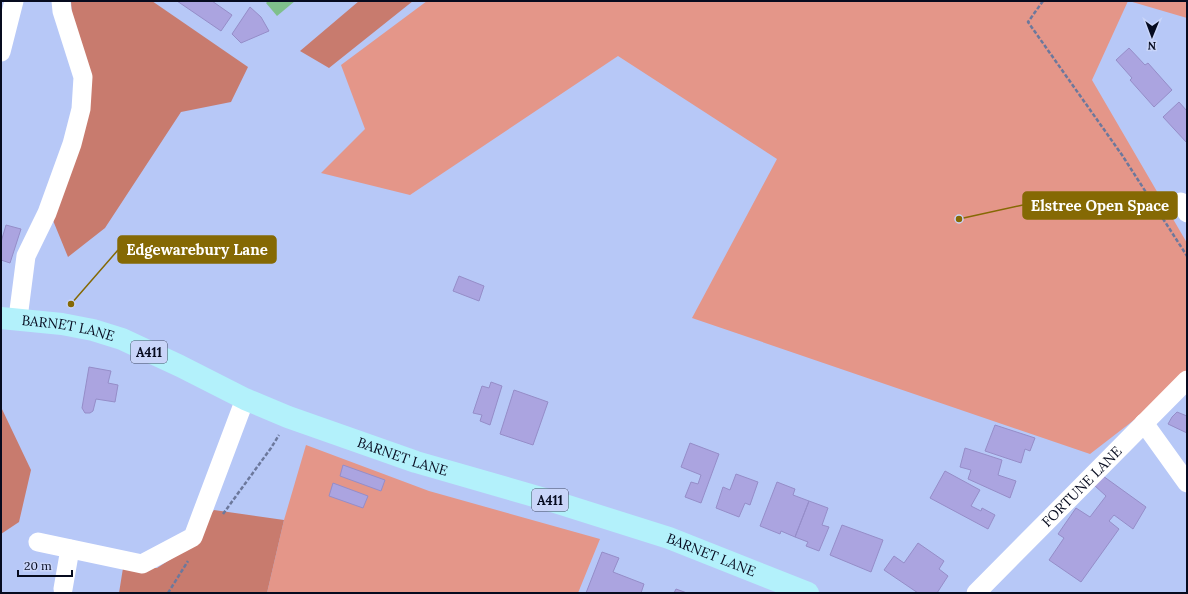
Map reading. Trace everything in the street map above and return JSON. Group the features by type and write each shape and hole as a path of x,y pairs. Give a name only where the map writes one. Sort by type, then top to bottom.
{"main road":[{"name":"BARNET LANE","path":"10,318 62,324 93,330 122,339 245,399 288,417 416,462 554,502 669,538 808,593"}],"street":[{"path":"1,52 14,1"},
{"path":"10,318 26,256 50,206 72,144 81,109 83,77 62,11 61,1"},
{"name":"FORTUNE LANE","path":"976,593 1187,380"},
{"path":"38,542 142,564 193,537 245,399"},
{"path":"1144,423 1187,483"},
{"path":"63,589 70,549"}],"path":[{"path":"1043,1 1028,22 1122,155 1187,256"},
{"path":"220,518 271,448 288,417"},
{"path":"168,593 192,555"}],"shaded area":[{"path":"71,1 152,1 248,67 231,102 181,112 105,228 68,257 52,218 81,141"},
{"path":"268,1 295,1 277,16 266,3"},
{"path":"359,1 413,1 329,68 300,51"},
{"path":"427,1 1128,1 1092,80 1187,243 1187,370 1160,400 1090,454 692,318 777,159 618,56 410,195 321,173 365,129 341,65"},
{"path":"1129,1 1187,1 1187,18"},
{"path":"1,407 31,470 19,522 1,534"},
{"path":"306,445 429,491 600,539 578,593 267,593 284,520"},
{"path":"214,510 284,520 267,593 119,593 123,568 157,568 174,557"}],"building":[{"path":"177,1 212,1 232,15 221,31"},
{"path":"250,7 261,17 269,31 241,43 232,34"},
{"path":"1129,48 1145,65 1148,63 1172,90 1154,107 1130,80 1132,78 1116,60"},
{"path":"1179,102 1187,111 1187,143 1163,117"},
{"path":"6,225 21,229 10,263 1,260 1,242"},
{"path":"459,276 484,286 479,301 453,291"},
{"path":"89,367 111,371 108,383 118,385 115,402 96,399 93,411 90,413 85,413 82,408"},
{"path":"491,382 502,386 490,425 480,421 482,415 473,413 482,386 489,388"},
{"path":"514,390 548,402 533,445 500,434"},
{"path":"1177,412 1187,416 1187,433 1168,424"},
{"path":"995,425 1035,438 1030,451 1025,449 1021,463 985,451"},
{"path":"690,443 719,454 701,503 685,497 691,482 698,484 701,475 681,467"},
{"path":"965,448 1002,460 998,475 1016,481 1010,498 968,479 971,470 960,467"},
{"path":"343,465 385,480 381,491 340,476"},
{"path":"945,471 980,490 971,506 981,511 982,508 995,515 988,529 930,498"},
{"path":"736,474 758,482 750,505 745,503 739,517 716,508 723,487 730,490"},
{"path":"1103,476 1146,507 1133,529 1114,515 1109,521 1119,529 1081,582 1049,560 1064,538 1058,534 1076,508 1090,517 1106,496 1094,485"},
{"path":"777,482 795,489 793,495 809,501 795,537 781,531 780,534 760,526"},
{"path":"333,483 368,496 363,508 329,496"},
{"path":"809,501 828,508 822,525 829,527 819,551 806,546 808,542 795,537"},
{"path":"842,525 883,540 871,572 830,555"},
{"path":"918,543 944,561 939,569 948,576 937,593 918,593 884,570 894,556 904,563"},
{"path":"602,552 619,558 613,572 644,584 641,593 586,593"},
{"path":"676,589 687,593 674,593"}],"place":[{"name":"Elstree Open Space","path":"959,219"},
{"name":"Edgewarebury Lane","path":"71,304"}]}
